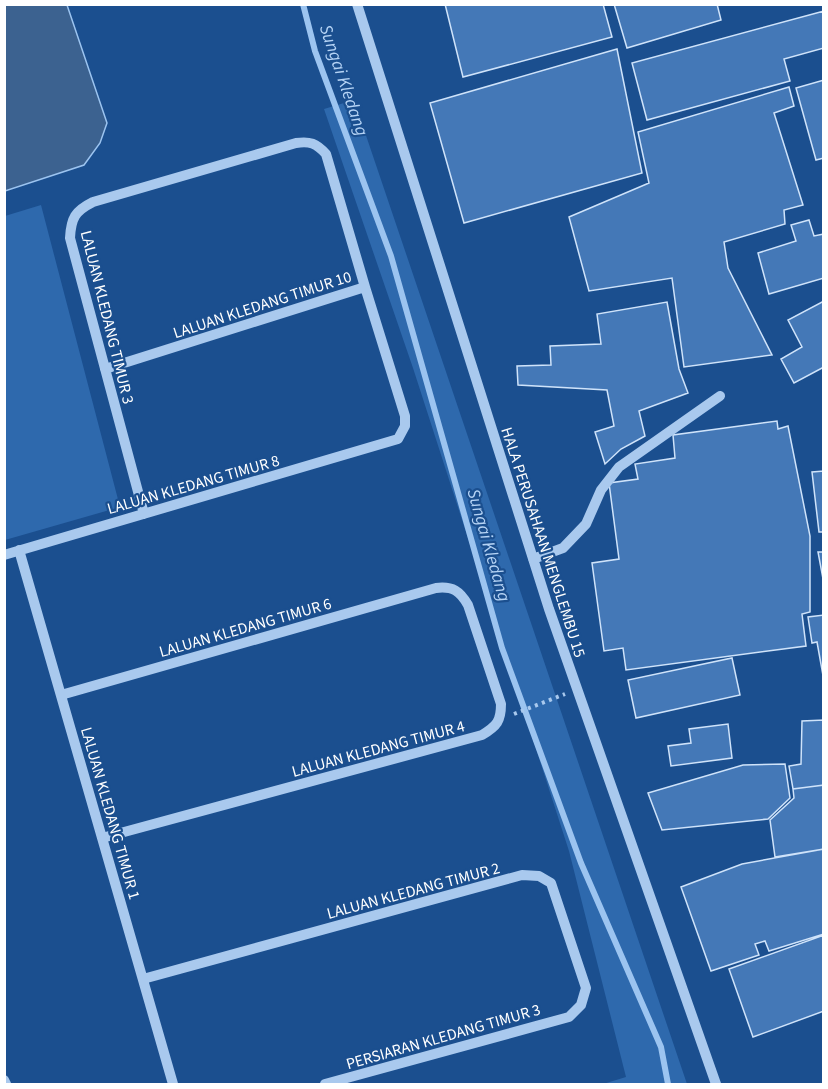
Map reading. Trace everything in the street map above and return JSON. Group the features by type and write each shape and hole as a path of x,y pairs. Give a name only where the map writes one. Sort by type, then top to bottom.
{"street":[{"name":"HALA PERUSAHAAN MENGLEMBU 15","path":"357,4 533,559 716,1084"},
{"name":"LALUAN KLEDANG TIMUR 10","path":"105,369 365,287 326,154 318,145 308,141 296,143"},
{"name":"LALUAN KLEDANG TIMUR 3","path":"144,514 70,238 71,222 79,209 93,202 296,143"},
{"name":"LALUAN KLEDANG TIMUR 8","path":"4,555 398,439 405,426 405,416 365,287"},
{"path":"533,559 563,548 586,524 601,490 619,467 720,396"},
{"name":"LALUAN KLEDANG TIMUR 1","path":"19,550 173,1084"},
{"name":"LALUAN KLEDANG TIMUR 4","path":"102,838 482,735 495,727 501,718 501,704 468,605 461,592 449,587 436,588"},
{"name":"LALUAN KLEDANG TIMUR 6","path":"61,695 436,588"},
{"name":"LALUAN KLEDANG TIMUR 2","path":"143,979 522,875 539,876 550,884 586,988 581,1005 569,1017"},
{"name":"PERSIARAN KLEDANG TIMUR 3","path":"325,1084 569,1017"},
{"path":"4,1080 6,1084"}],"path":[{"path":"512,714 549,701"}],"shaded area":[{"path":"4,5 67,5 107,123 100,143 84,165 5,191"},
{"path":"354,100 687,1084 603,1084 626,1077 569,851 413,368 324,109"},
{"path":"41,205 120,507 5,540 5,216"}],"building":[{"path":"445,4 603,4 612,37 463,77"},
{"path":"614,4 717,4 721,20 627,48"},
{"path":"824,11 824,48 784,59 790,81 647,120 632,63"},
{"path":"617,49 642,173 464,223 430,103"},
{"path":"824,80 824,158 816,160 796,88"},
{"path":"789,87 794,106 774,113 803,205 784,210 785,224 724,242 728,268 772,355 684,367 672,278 589,291 569,217 649,183 638,132"},
{"path":"809,220 814,236 824,234 824,278 769,294 758,253 796,241 791,225"},
{"path":"824,301 824,367 794,383 781,359 802,347 788,320"},
{"path":"667,302 679,369 688,393 639,411 645,436 621,449 605,464 595,432 614,426 607,390 518,385 517,366 551,365 550,346 601,344 597,314"},
{"path":"777,421 778,429 788,426 810,536 810,612 802,614 806,646 626,670 623,648 604,651 592,563 619,559 609,483 638,479 635,464 675,458 673,435"},
{"path":"824,471 824,532 819,532 812,472"},
{"path":"818,552 824,552 824,584"},
{"path":"824,615 824,681 817,642 812,643 808,617"},
{"path":"732,658 740,695 636,718 628,680"},
{"path":"824,720 824,785 793,789 789,766 801,764 802,721"},
{"path":"728,724 732,758 671,766 668,746 691,743 689,729"},
{"path":"785,764 790,798 768,819 662,830 648,793 743,765"},
{"path":"824,785 824,849 775,857 770,820 794,798 793,789"},
{"path":"824,849 824,934 769,951 765,941 755,944 759,955 711,971 681,887 742,864"},
{"path":"824,935 824,1011 753,1037 729,969"}],"waterway":[{"name":"Sungai Kledang","path":"303,4 315,51 391,256 502,648 581,863 661,1047 668,1084"}]}
